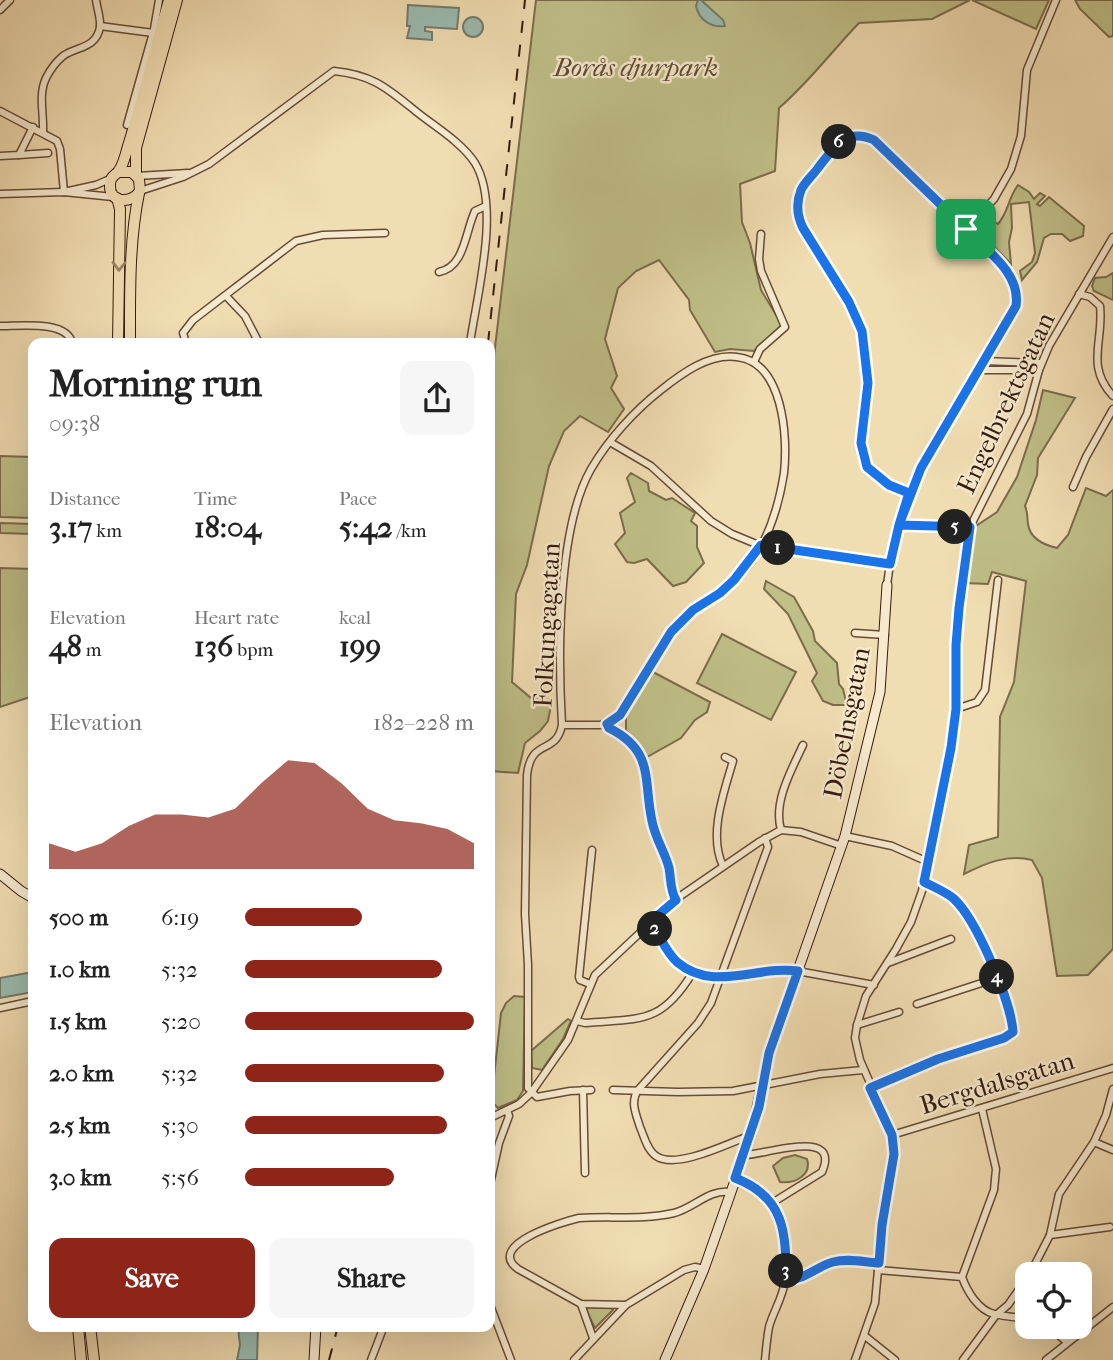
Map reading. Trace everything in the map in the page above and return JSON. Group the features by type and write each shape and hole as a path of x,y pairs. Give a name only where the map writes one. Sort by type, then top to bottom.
{"main road":[{"path":"118,338 120,218 116,198 110,188 128,147 169,0"},
{"path":"130,338 134,218 140,183 136,148 177,0"},
{"path":"115,175 127,170 137,175"},
{"path":"116,198 128,201 139,192"},
{"path":"79,1332 81,1356"},
{"path":"91,1332 93,1356"}],"street":[{"path":"0,9 10,0"},
{"path":"43,132 41,102 44,81 63,56 91,43 100,26 96,0"},
{"path":"127,125 153,33 159,0"},
{"path":"966,229 994,199 1011,169 1021,136 1027,70 1056,0"},
{"path":"100,26 153,33"},
{"path":"139,192 190,173 225,153 334,71 356,73 381,83 467,154 482,179 486,206 484,253 471,338"},
{"path":"0,111 43,132 58,144 64,192"},
{"path":"19,155 33,127"},
{"name":"Döbelnsgatan","path":"666,1360 704,1269 751,1135 769,1053 845,836 880,692 890,564 909,493 1016,306 1017,289 1011,276 874,140 863,135 846,138 835,145 801,190 798,218 849,302 862,331 868,383 861,443 867,467 889,485 909,493"},
{"path":"0,156 48,153"},
{"path":"137,175 190,173"},
{"path":"64,192 96,185 115,175"},
{"path":"0,194 64,192 116,198"},
{"path":"439,272 448,270 457,262 475,211 486,206"},
{"path":"184,338 183,332 193,320 296,241 323,235 385,233"},
{"path":"584,1173 587,1090 537,1097 528,1088 528,964 525,914 527,775 530,757 534,752 554,742 562,725 607,724 620,715 671,632 693,610 720,593 734,580 761,545 774,515 782,485 785,457 779,405 768,375 754,362 760,349 785,327 761,271 761,234"},
{"name":"Engelbrektsgatan","path":"855,1360 875,1303 884,1214 894,1154 892,1135 863,1070 857,1048 857,1025 866,996 911,922 924,882 951,748 956,709 959,608 970,527 1027,414 1040,366 1113,237"},
{"path":"1079,294 1090,297 1100,306 1097,361 1100,379 1113,396"},
{"path":"226,296 245,316 256,338"},
{"path":"0,326 59,328 69,334 70,338"},
{"name":"Folkungagatan","path":"562,725 564,586 571,524 590,472 610,442 637,412 668,384 714,359 736,357 754,362"},
{"path":"983,362 1040,366"},
{"path":"979,370 1040,366"},
{"path":"1073,487 1086,457 1113,409"},
{"path":"610,442 651,466 712,521 732,534 761,545 890,564"},
{"path":"899,525 970,527"},
{"path":"956,709 978,702 985,690 998,580"},
{"path":"855,633 885,635"},
{"path":"607,724 628,740 644,762 648,775 651,819 667,859 676,900"},
{"path":"782,830 778,818 780,802 803,745"},
{"path":"723,866 718,849 719,820 733,761 725,757"},
{"path":"495,1116 524,1100 560,1054 578,1021 590,984 601,969 676,900 765,838 782,830 801,832 842,846"},
{"path":"845,836 892,846 928,862"},
{"path":"751,1135 680,1160 667,1160 655,1155 647,1145 633,1098 698,1023 711,1003 768,847 765,838"},
{"path":"590,984 579,977 592,850"},
{"path":"0,874 28,895"},
{"path":"870,1088 938,1059 1004,1038 1013,1032 997,978 968,916 954,900 924,882"},
{"path":"0,883 28,901"},
{"path":"650,922 671,956 692,972 721,978 775,970 798,971 874,985"},
{"path":"888,963 951,939"},
{"path":"578,1021 585,1023 653,1015 673,1000 692,972"},
{"path":"917,1004 997,978"},
{"path":"0,1007 28,1002"},
{"path":"857,1025 899,1012"},
{"name":"Bergdalsgatan","path":"892,1135 1113,1068"},
{"path":"613,1090 705,1092 863,1070"},
{"path":"1036,1262 1050,1235 1059,1194 1094,1142 1113,1090"},
{"path":"982,1108 996,1169 994,1190 962,1277 967,1289 987,1312 1015,1316"},
{"path":"495,1161 509,1116 507,1110"},
{"path":"1094,1142 1113,1150"},
{"path":"744,1155 796,1146 813,1146 820,1149 824,1155 825,1165 822,1172 772,1202"},
{"path":"735,1178 760,1191 772,1202 785,1238 786,1279 769,1328 765,1360"},
{"path":"626,1305 581,1304 517,1269 508,1258 509,1253 516,1246 555,1224 579,1218 662,1215 687,1209 716,1192 730,1192"},
{"path":"1050,1235 1110,1227"},
{"path":"786,1279 795,1280 816,1268 839,1260 962,1277"},
{"path":"574,1360 626,1305 684,1270 695,1267 704,1269"},
{"path":"963,1360 996,1315 1015,1295"},
{"path":"581,1304 593,1338"},
{"path":"1046,1360 1113,1307"},
{"path":"495,1319 511,1360"},
{"path":"314,1360 316,1332"},
{"path":"371,1360 382,1332"},
{"path":"865,1336 895,1360"},
{"path":"1063,1339 1067,1342"}],"green space":[{"name":"Borås djurpark","path":"536,0 970,0 932,19 859,23 779,108 775,171 740,184 742,222 761,290 782,325 754,351 730,349 715,352 690,310 689,300 659,260 636,271 618,288 605,339 617,376 611,388 624,409 608,432 580,416 564,431 549,466 527,565 516,594 512,682 531,698 552,700 548,721 525,743 518,773 495,771 495,348"},
{"path":"972,0 1049,0 1036,29"},
{"path":"1075,0 1113,0 1113,36 1109,37 1080,9"},
{"path":"1018,185 1034,199 1040,193 1045,196 1037,204 1040,206 1049,197 1084,226 1083,236 1070,241 1062,234 1051,234 1044,238 1037,262 1022,280 1020,271 1032,262 1035,253 1029,202 1011,204 1011,264 981,233 981,226 987,217 998,224"},
{"path":"1113,273 1113,300 1094,291 1092,286 1095,278"},
{"path":"1043,390 1075,398 1038,458 1037,475 1025,506 1032,534 1043,543 1057,548 1068,535 1086,488 1106,496 1113,490 1113,949 1088,975 1057,976 1042,878 1032,860 1014,858 997,861 964,874 969,845 998,837 1000,717 1014,682 1026,581 992,572 988,584 965,583 973,533 976,526 997,512 1017,477"},
{"path":"0,456 28,457 28,518 0,517"},
{"path":"631,473 648,483 649,491 666,500 672,498 695,513 691,521 697,526 697,547 704,563 686,582 673,586 647,559 627,562 615,544 625,533 620,513 635,502 627,478"},
{"path":"0,523 28,524 28,534 0,533"},
{"path":"0,568 28,569 28,698 0,707"},
{"path":"766,581 794,597 813,631 815,641 837,663 839,684 847,705 833,705 823,701 812,681 817,673 788,614 764,589"},
{"path":"722,634 796,672 771,720 697,683"},
{"path":"653,672 710,702 707,712 695,720 681,738 647,757 626,730 626,716"},
{"path":"514,996 525,997 523,1091 517,1100 498,1108 495,1105 495,1068 501,1013 506,1003"},
{"path":"568,1019 571,1021 563,1039 542,1070 532,1068 531,1051"},
{"path":"795,1155 807,1159 805,1174 796,1180 780,1182 773,1166 783,1158"},
{"path":"589,1307 613,1310 595,1328 586,1310"}],"water":[{"path":"698,0 723,20 725,26 715,26 703,19 696,6"},
{"path":"408,5 459,8 457,29 425,27 425,31 432,32 432,40 407,38 410,26 407,26"},
{"path":"473,17 480,20 483,27 480,34 473,37 466,34 463,27 466,20"},
{"path":"28,973 28,993 0,998 0,978"},
{"path":"239,1332 258,1332 257,1360 237,1360 240,1345"}],"railway":[{"path":"489,338 525,0"},
{"path":"329,1360 336,1332"}],"route":[{"path":"966,229 874,140 863,135 846,138 835,145 801,190 798,218 849,302 862,331 868,383 861,443 862,457 867,467 879,479 909,493 899,525 970,527 959,608 956,709 951,748 924,882 945,892 954,900 976,929 997,978 1013,1032 1004,1038 938,1059 870,1088 892,1135 894,1154 882,1225 879,1263 839,1260 816,1268 799,1279 791,1280 786,1279 785,1238 776,1209 760,1191 735,1178 759,1107 769,1053 798,971 775,970 740,976 710,977 692,972 671,956 650,922 676,900 667,859 651,819 648,775 637,750 607,724 620,715 671,632 693,610 720,593 734,580 761,545 890,564 899,525 909,493 921,468 1016,306 1015,282 966,229"}]}
